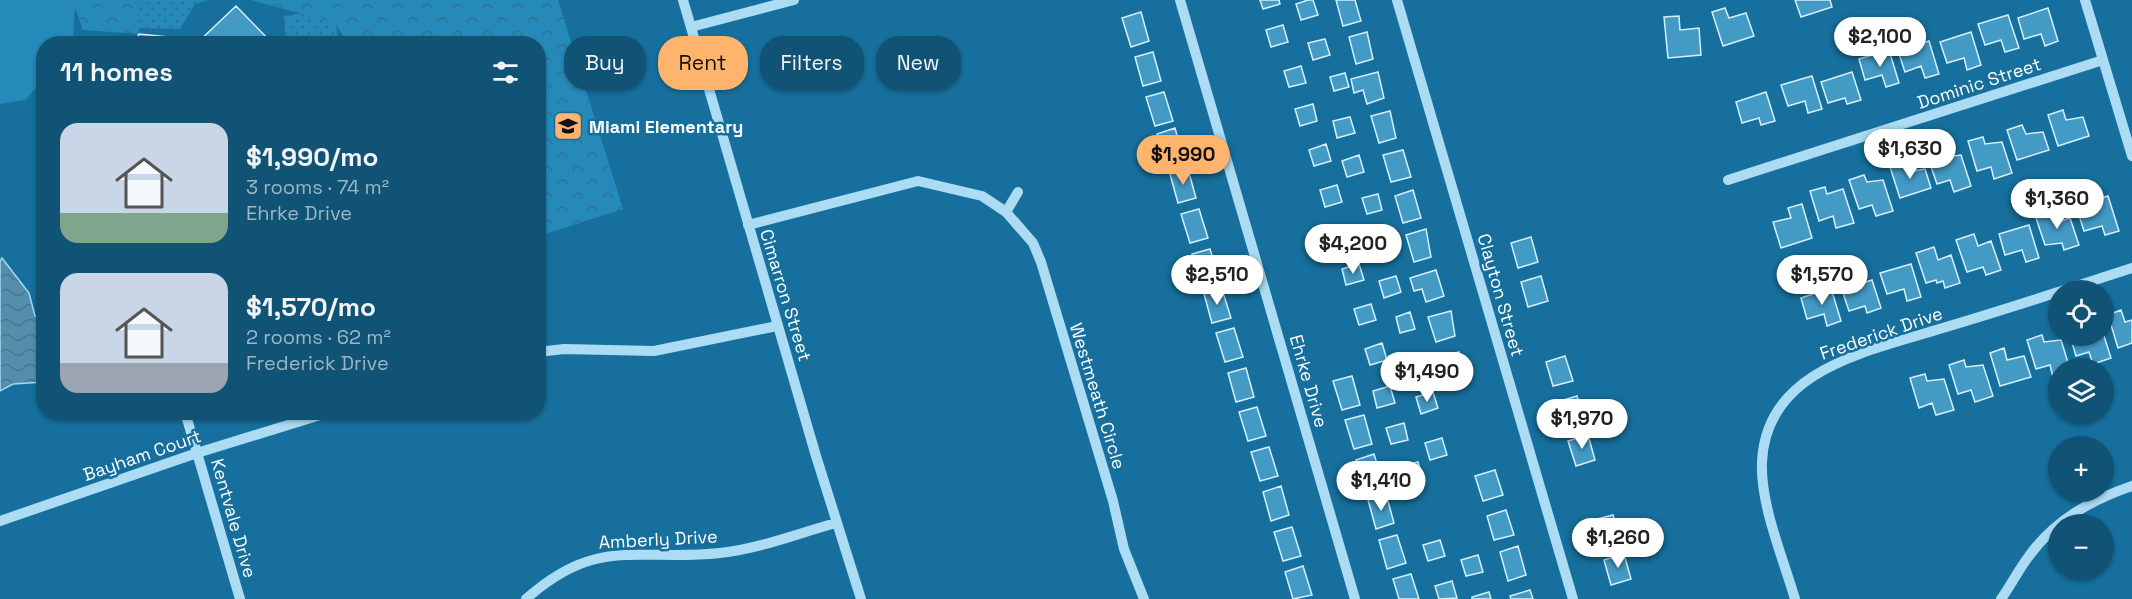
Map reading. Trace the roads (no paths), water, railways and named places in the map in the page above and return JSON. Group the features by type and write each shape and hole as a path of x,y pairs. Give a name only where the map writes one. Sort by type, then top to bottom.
{"street":[{"name":"Cimarron Street","path":"683,0 777,326 861,599"},
{"path":"691,27 794,0"},
{"name":"Ehrke Drive","path":"1180,0 1355,599"},
{"name":"Clayton Street","path":"1397,0 1573,599"},
{"path":"2085,0 2132,156"},
{"name":"Dominic Street","path":"1728,180 2103,60"},
{"name":"Westmeath Circle","path":"748,225 918,181 982,196 1006,212 1033,243 1041,262 1113,501 1125,549 1144,599"},
{"path":"1006,212 1018,192"},
{"name":"Frederick Drive","path":"2094,280 2132,268"},
{"name":"Frederick Drive","path":"1795,599 1765,495 1762,477 1764,446 1769,429 1785,400 1804,382 1842,360 2048,294"},
{"path":"546,351 564,349 654,351 777,326"},
{"name":"Kentvale Drive","path":"187,420 240,599"},
{"name":"Bayham Court","path":"0,521 197,453 304,420"},
{"path":"2001,599 2029,555 2052,530 2083,506 2132,486"},
{"name":"Amberly Drive","path":"526,599 564,570 596,558 632,554 724,553 836,523"}],"water":[{"path":"2,258 29,293 36,316 36,383 13,384 0,391 0,262"}],"place":[{"name":"Miami Elementary","path":"568,126"}]}
